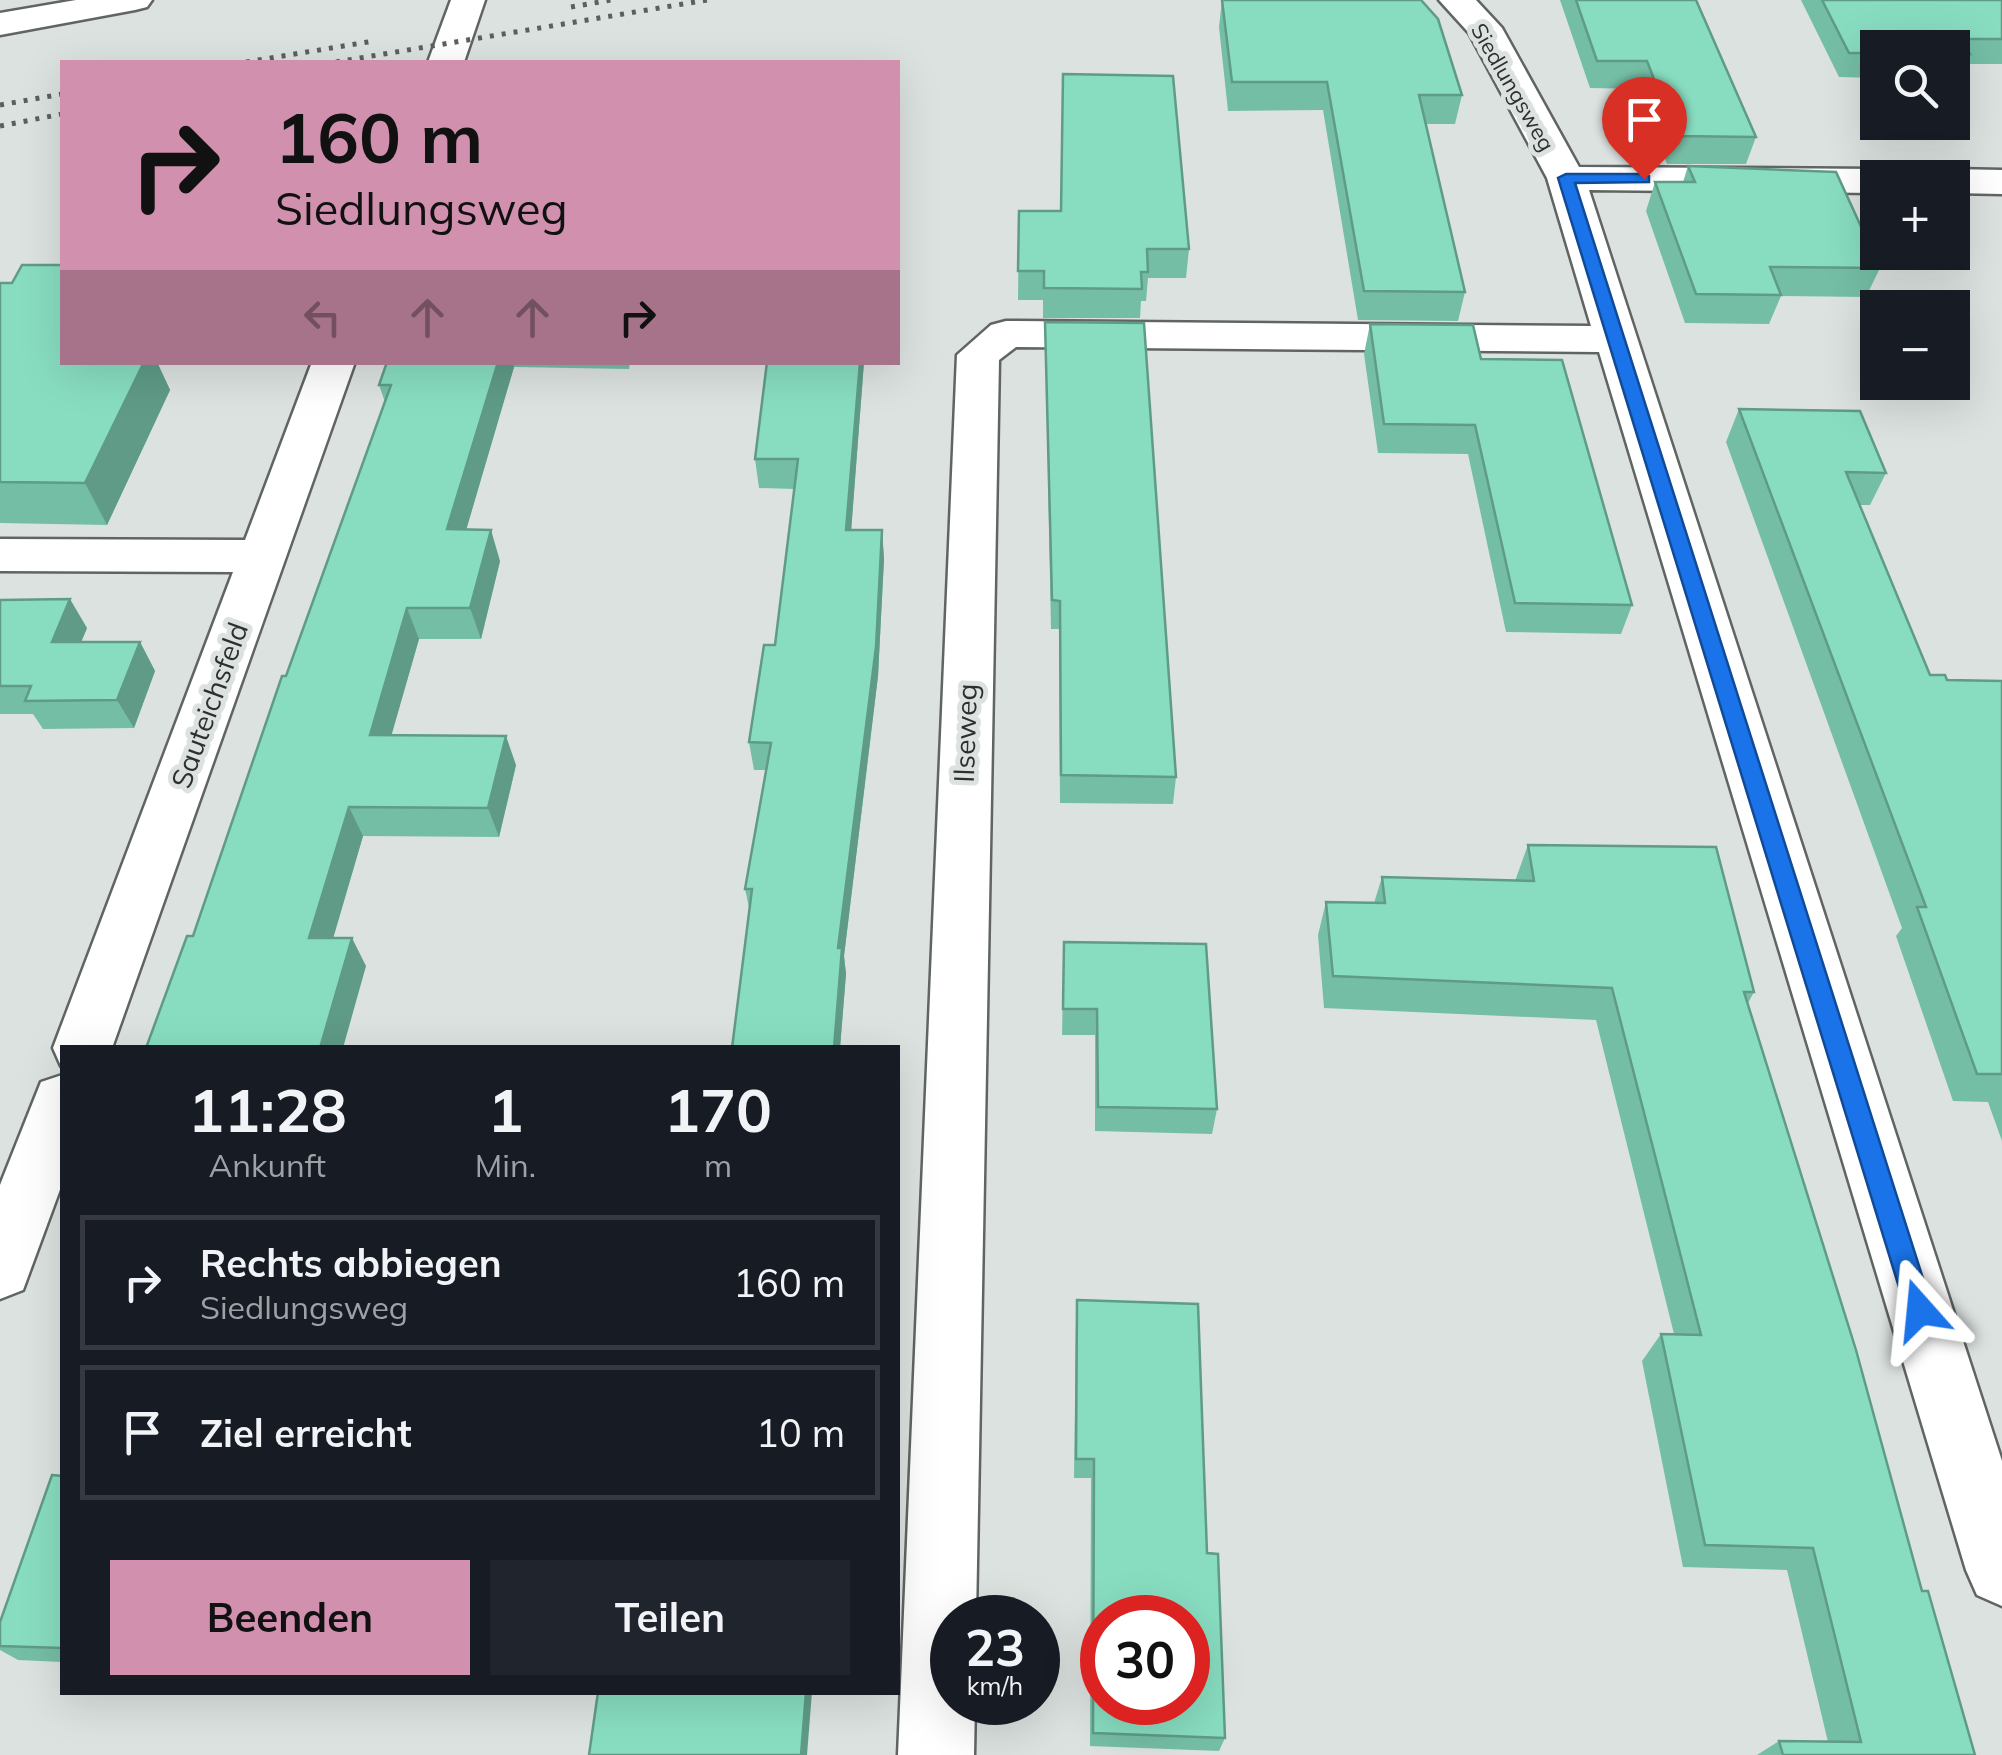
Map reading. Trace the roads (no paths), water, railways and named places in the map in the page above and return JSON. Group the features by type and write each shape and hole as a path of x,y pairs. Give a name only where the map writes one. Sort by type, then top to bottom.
{"street":[{"path":"0,24 135,0"},
{"path":"447,60 468,0"},
{"name":"Siedlungsweg","path":"1456,0 1484,28 1566,178 2002,1570"},
{"name":"Siedlungsweg","path":"1566,178 1860,181"},
{"path":"1970,181 2002,182"},
{"name":"Ilseweg","path":"936,1755 978,355 1006,334 1616,339"},
{"name":"Sauteichsfeld","path":"83,1045 333,365"},
{"path":"0,555 264,556"},
{"path":"0,1269 60,1106"}],"railway":[{"path":"571,7 611,0"},
{"path":"348,60 707,0"},
{"path":"258,60 374,41"},
{"path":"0,105 60,94"},
{"path":"0,126 60,114"}]}
